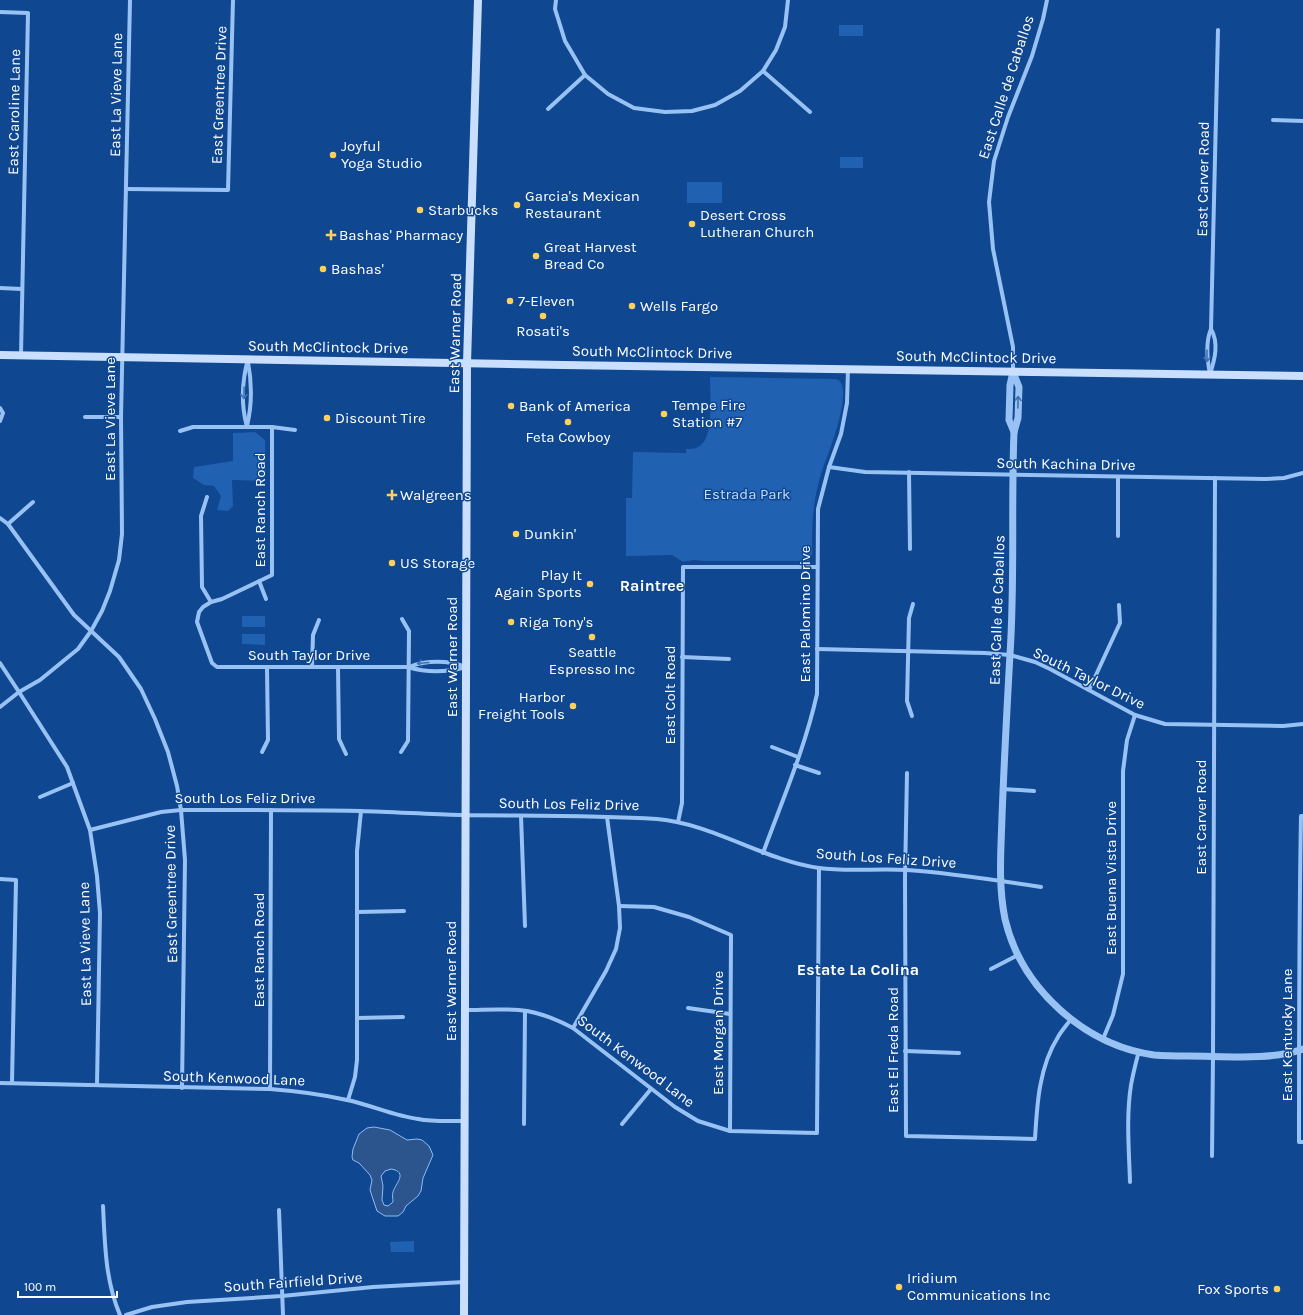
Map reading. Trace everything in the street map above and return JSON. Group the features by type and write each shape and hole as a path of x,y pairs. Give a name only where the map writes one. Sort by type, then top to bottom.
{"main road":[{"name":"East Warner Road","path":"464,1315 467,363 478,0"},
{"name":"South McClintock Drive","path":"0,355 1303,376"}],"street":[{"name":"East La Vieve Lane","path":"97,1085 100,913 97,876 90,830 67,767 19,692 40,680 78,649 91,631 102,611 110,591 119,560 122,534 121,417 130,0"},
{"name":"East Greentree Drive","path":"126,189 228,190 233,0"},
{"path":"556,0 555,9 565,41 585,75 608,94 634,108 666,112 692,111 715,105 740,92 763,71 776,50 785,27 788,0"},
{"name":"East Calle de Caballos","path":"1047,0 1032,56 1008,117 994,160 989,202 993,249 1013,348 1013,372 1019,387 1018,418 1014,432 1013,576 1000,880 1006,920 1018,955 1037,987 1071,1019 1103,1039 1139,1051 1168,1056 1213,1056"},
{"name":"East Caroline Lane","path":"0,12 28,13 21,355"},
{"name":"East Carver Road","path":"1210,375 1207,360 1208,336 1211,329 1218,30"},
{"path":"763,71 810,112"},
{"path":"548,109 585,75"},
{"path":"1274,120 1303,121"},
{"path":"0,288 22,289"},
{"name":"East Carver Road","path":"1210,375 1215,360 1215,337 1211,329"},
{"path":"247,427 251,412 251,374 248,359"},
{"path":"247,427 243,412 244,373 248,359"},
{"name":"East Palomino Drive","path":"763,853 798,757 812,715 817,694 818,509 829,467 841,434 847,403 848,369"},
{"path":"0,408 3,413 0,421"},
{"path":"85,417 121,417"},
{"path":"180,431 193,427 272,427 295,430"},
{"name":"East Ranch Road","path":"210,602 272,575 272,427"},
{"name":"South Kachina Drive","path":"829,467 865,472 1265,479 1284,478 1303,473"},
{"path":"909,472 910,549"},
{"path":"1118,477 1118,536"},
{"name":"East Carver Road","path":"1212,1156 1215,478"},
{"path":"208,497 201,516 202,587 210,602"},
{"path":"8,524 33,502"},
{"path":"0,518 8,524 74,615 91,631"},
{"name":"East Colt Road","path":"678,822 682,803 683,567 817,567"},
{"path":"260,580 266,599"},
{"name":"South Taylor Drive","path":"210,602 199,612 197,622 212,663 217,667 408,667 420,671 452,670 466,667"},
{"path":"912,716 907,701 909,618 913,604"},
{"path":"1089,690 1120,623 1119,605"},
{"path":"401,752 408,741 409,631 402,619"},
{"path":"312,667 312,635 319,620"},
{"name":"East Greentree Drive","path":"91,631 119,657 141,689 168,752 178,786 185,860 182,1088"},
{"name":"South Taylor Drive","path":"817,649 985,653 1010,655 1035,662 1050,669 1134,715 1165,724 1283,726 1303,724"},
{"path":"682,657 728,659"},
{"name":"South Taylor Drive","path":"408,667 420,663 454,662 466,667"},
{"path":"0,663 19,692 0,707"},
{"path":"338,667 339,739 346,754"},
{"path":"262,752 268,740 267,668"},
{"name":"East Buena Vista Drive","path":"1103,1039 1113,1015 1123,974 1123,771 1127,740 1134,715"},
{"path":"772,747 798,757"},
{"path":"795,764 819,773"},
{"name":"East El Freda Road","path":"907,773 905,870 906,1136 1035,1139 1038,1097 1045,1064 1058,1037 1071,1019"},
{"path":"40,797 73,783"},
{"path":"1003,789 1034,791"},
{"name":"South Los Feliz Drive","path":"90,830 161,812 181,810 361,811 466,815 608,817 678,822 716,834 787,861 819,868 905,870 1041,886"},
{"name":"East Ranch Road","path":"270,1089 271,810"},
{"path":"348,1100 355,1077 357,1018 357,851 361,811"},
{"path":"521,816 525,926"},
{"name":"East Kentucky Lane","path":"1301,1142 1301,816 1303,816"},
{"path":"573,1028 606,972 616,949 620,928 619,906 608,817"},
{"name":"South Kenwood Lane","path":"465,1010 525,1011 548,1016 573,1028 675,1108 698,1121 730,1131 817,1133 819,868"},
{"path":"0,879 16,880 12,1083"},
{"name":"East Morgan Drive","path":"619,906 654,907 689,917 731,935 730,1131"},
{"path":"357,912 404,912"},
{"path":"991,969 1018,955"},
{"path":"688,1008 730,1014"},
{"path":"524,1124 525,1011"},
{"path":"357,1018 403,1017"},
{"path":"1213,1056 1266,1056 1301,1050"},
{"path":"1130,1182 1130,1096 1139,1051"},
{"path":"905,1052 959,1053"},
{"name":"South Kenwood Lane","path":"0,1083 270,1089 315,1093 348,1100 417,1119 434,1121 464,1121"},
{"path":"622,1124 651,1089"},
{"path":"103,1206 106,1267 114,1302 120,1315"},
{"path":"279,1210 283,1315"},
{"name":"South Fairfield Drive","path":"126,1315 152,1307 187,1302 282,1296 372,1287 464,1282"}],"green space":[{"path":"839,25 863,25 863,36 839,36"},
{"path":"840,157 863,157 863,168 840,168"},
{"path":"687,182 722,182 722,203 687,203"},
{"name":"Estrada Park","path":"710,377 836,379 841,384 843,393 839,420 820,477 814,503 812,554 809,561 694,560 683,562 672,555 626,556 626,498 632,498 633,452 686,453 686,449 696,448 701,445 705,440 710,423"},
{"path":"255,432 265,440 266,472 261,481 232,480 233,506 228,511 217,510 221,496 214,486 204,485 193,478 194,467 233,461 233,433"},
{"path":"242,616 265,616 265,627 242,627"},
{"path":"242,634 265,634 265,645 242,644"},
{"path":"414,1241 414,1252 391,1252 390,1242"}],"shaded area":[{"path":"374,1127 390,1130 407,1140 422,1140 429,1146 433,1155 423,1178 421,1191 398,1216 385,1216 377,1211 370,1190 372,1180 370,1175 359,1163 353,1160 353,1149 359,1134 367,1128","holes":["391,1169 399,1173 400,1179 393,1192 393,1202 388,1206 384,1205 382,1200 383,1186 381,1176 385,1171"]}],"place":[{"name":"Joyful Yoga Studio","path":"333,155"},
{"name":"Garcia's Mexican Restaurant","path":"517,205"},
{"name":"Starbucks","path":"420,210"},
{"name":"Desert Cross Lutheran Church","path":"692,224"},
{"name":"Bashas' Pharmacy","path":"331,235"},
{"name":"Great Harvest Bread Co","path":"536,256"},
{"name":"Bashas'","path":"323,269"},
{"name":"7-Eleven","path":"510,301"},
{"name":"Wells Fargo","path":"632,306"},
{"name":"Rosati's","path":"543,316"},
{"name":"Bank of America","path":"511,406"},
{"name":"Tempe Fire Station #7","path":"664,414"},
{"name":"Discount Tire","path":"327,418"},
{"name":"Feta Cowboy","path":"568,422"},
{"name":"Walgreens","path":"392,495"},
{"name":"Dunkin'","path":"516,534"},
{"name":"US Storage","path":"392,563"},
{"name":"Play It Again Sports","path":"590,584"},
{"name":"Riga Tony's","path":"511,622"},
{"name":"Seattle Espresso Inc","path":"592,637"},
{"name":"Harbor Freight Tools","path":"573,706"},
{"name":"Iridium Communications Inc","path":"899,1287"},
{"name":"Fox Sports","path":"1277,1289"}],"district":[{"name":"Raintree","path":"652,585"},
{"name":"Estate La Colina","path":"858,969"}]}
